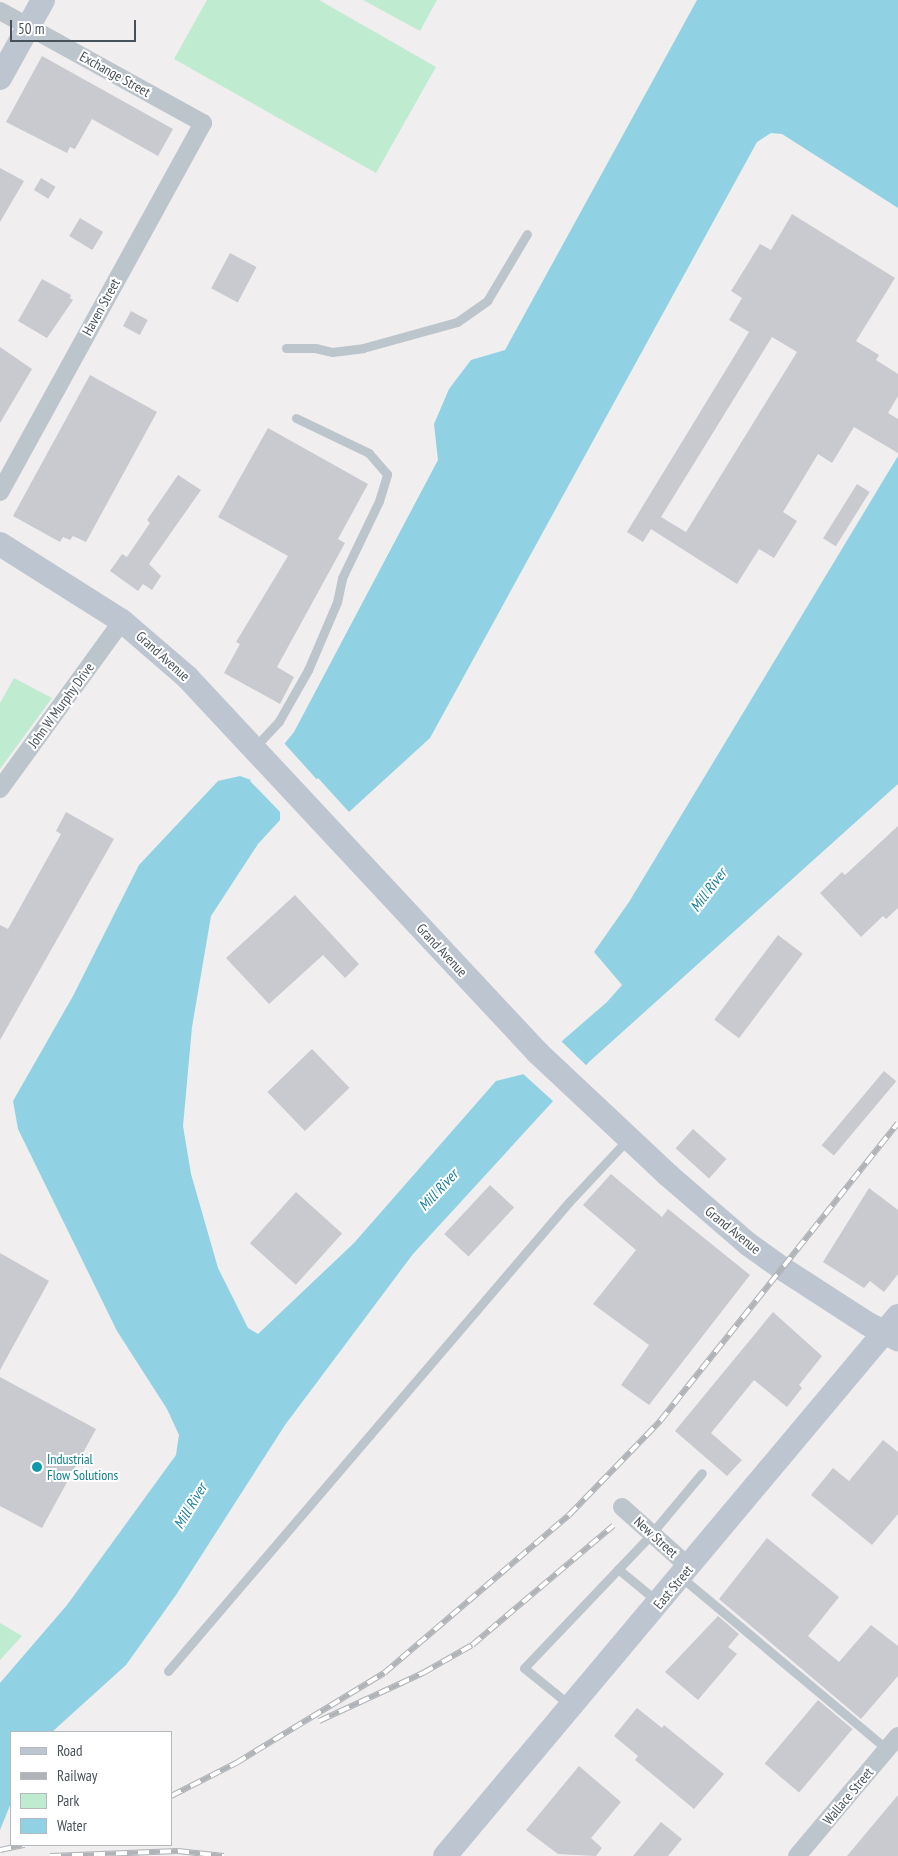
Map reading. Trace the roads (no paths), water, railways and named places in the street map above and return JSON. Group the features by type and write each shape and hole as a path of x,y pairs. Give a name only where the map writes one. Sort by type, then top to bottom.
{"main road":[{"path":"0,78 43,0"},
{"name":"Grand Avenue","path":"0,544 122,621 187,677 261,754 538,1053 573,1088 748,1244 894,1329"},
{"name":"East Street","path":"445,1856 894,1329"}],"street":[{"name":"Exchange Street","path":"0,11 203,123"},
{"name":"Haven Street","path":"0,492 203,123"},
{"name":"John W Murphy Drive","path":"0,789 122,621"},
{"name":"New Street","path":"622,1507 652,1533 685,1572"},
{"name":"Wallace Street","path":"797,1856 893,1742"}],"lane":[{"path":"286,348 315,348 332,352 363,348 402,340 457,322 487,302 527,234"},
{"path":"261,754 308,670 337,602 342,578 379,500 387,474 369,453 296,418"},
{"path":"168,1671 569,1202 629,1138"},
{"path":"571,1706 524,1668 652,1533 702,1473"},
{"path":"618,1569 659,1603"},
{"path":"685,1572 893,1742"}],"water":[{"name":"Mill River","path":"697,0 898,0 898,208 782,134 771,133 757,142 430,738 349,812 318,778 280,812 280,820 258,844 211,916 192,1027 183,1126 191,1174 218,1268 248,1328 258,1334 354,1243 496,1081 524,1074 607,1002 622,985 594,952 629,902 898,456 898,784 589,1062 413,1254 285,1425 176,1595 126,1665 53,1731 10,1731 10,1805 0,1830 0,1683 67,1605 176,1455 179,1435 167,1409 117,1331 18,1129 13,1101 73,996 139,865 218,781 240,776 254,781 294,732 438,460 434,424 449,389 471,360 505,350"}],"railway":[{"path":"172,1795 236,1763 384,1673 569,1515 660,1421 898,1123"},
{"path":"319,1721 423,1673 472,1645 613,1526"},
{"path":"0,1850 19,1846"},
{"path":"50,1856 178,1851 224,1856"}],"place":[{"name":"Industrial Flow Solutions","path":"37,1467"}]}
